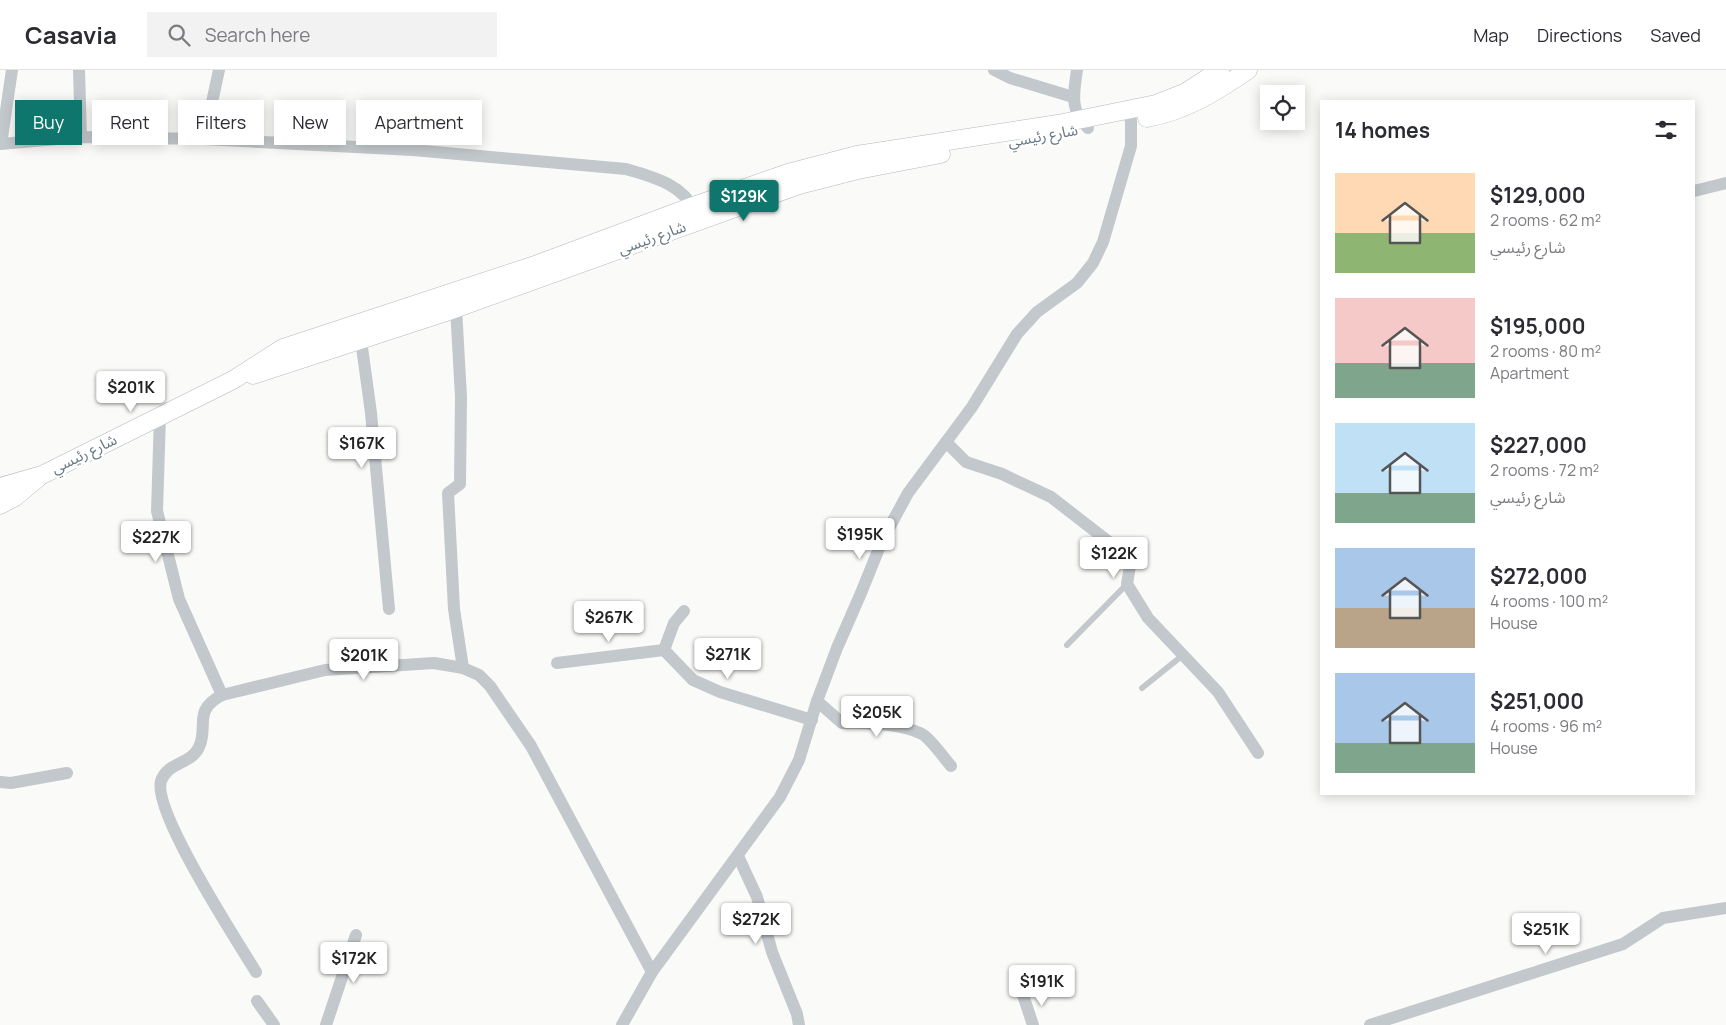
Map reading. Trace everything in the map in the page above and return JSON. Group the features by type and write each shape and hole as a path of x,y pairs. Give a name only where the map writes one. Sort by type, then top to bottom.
{"main road":[{"name":"شارع رئيسي","path":"1129,116 1186,92 1220,70"},
{"name":"شارع رئيسي","path":"0,487 42,475 233,380 283,348 456,308 697,213 788,173 858,155 1129,116 1159,116 1189,106 1219,90 1248,70"},
{"name":"شارع رئيسي","path":"358,332 538,264 697,213"},
{"name":"شارع رئيسي","path":"0,505 15,497 42,475"}],"street":[{"path":"12,70 0,144 15,143"},
{"path":"79,70 80,100"},
{"path":"212,100 219,70"},
{"path":"994,70 1010,78 1073,97"},
{"path":"1078,70 1073,97 1083,124"},
{"path":"622,1025 652,972 780,797 799,760 817,701 837,648 882,541 908,493 972,407 1017,334 1049,303 1077,283 1093,263 1102,242 1131,146 1129,116"},
{"path":"82,137 178,139"},
{"path":"264,142 413,150 626,169 658,178 679,190 697,213"},
{"path":"1695,192 1726,183"},
{"path":"456,308 461,397 460,484 448,492 454,609 463,668"},
{"path":"358,332 371,413 389,609"},
{"path":"160,416 157,511 179,599 222,695"},
{"path":"946,442 966,462 1002,474 1051,497 1118,549 1130,566 1127,584 1148,618 1218,692 1258,753"},
{"path":"664,650 674,623 684,611"},
{"path":"664,650 693,680 720,692 812,720"},
{"path":"557,663 664,650"},
{"path":"256,972 185,854 160,794 161,781 168,770 174,765 191,758 199,748 202,740 202,721 205,711 211,702 222,695 326,670 434,663 463,668 479,675 486,681 531,746 652,972"},
{"path":"817,701 842,723 870,722 923,734 951,766"},
{"path":"0,782 11,783 67,773"},
{"path":"738,856 757,897 772,952 797,1014 799,1025"},
{"path":"1370,1025 1623,944 1663,918 1726,908"},
{"path":"326,1025 356,935"},
{"path":"1023,995 1033,1025"},
{"path":"257,1001 274,1025"}],"lane":[{"path":"1067,644 1127,584"},
{"path":"1142,688 1183,655"}]}
